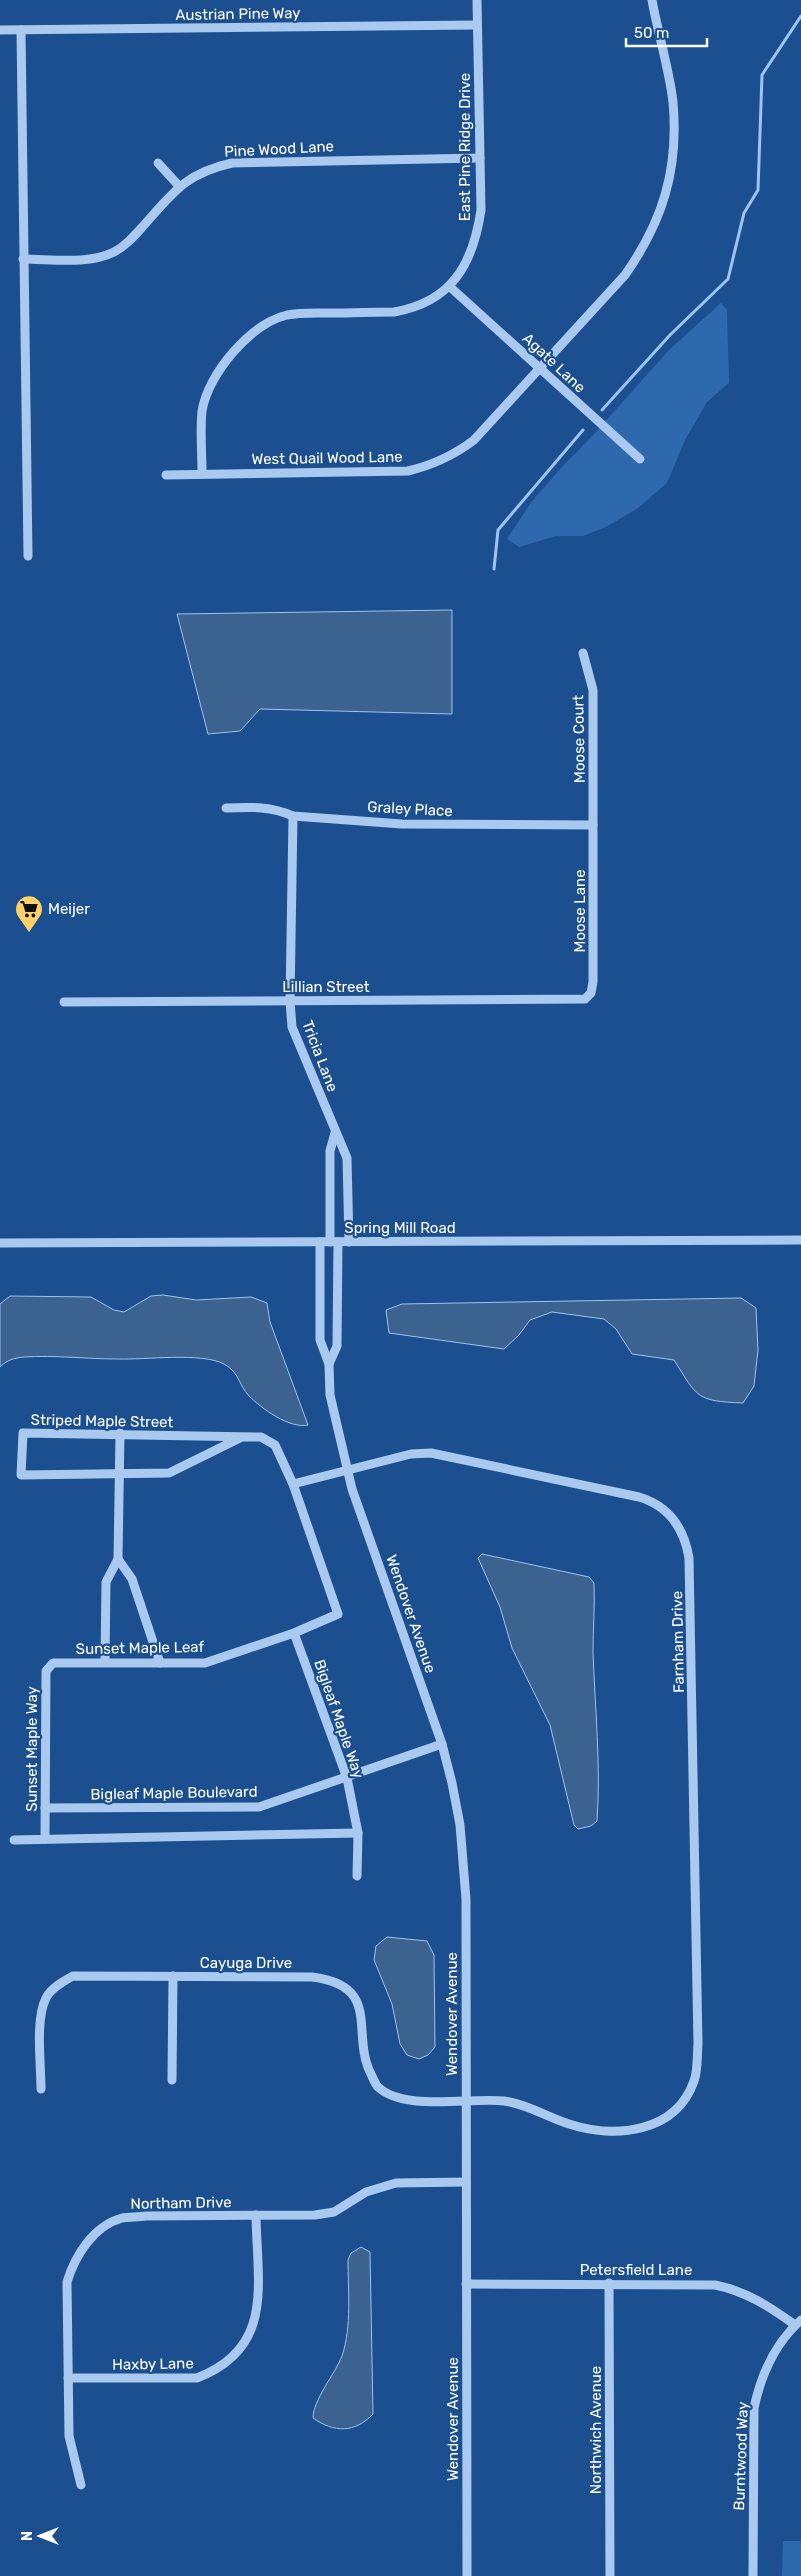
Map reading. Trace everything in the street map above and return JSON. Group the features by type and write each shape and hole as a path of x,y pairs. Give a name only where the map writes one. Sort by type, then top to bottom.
{"street":[{"name":"East Pine Ridge Drive","path":"202,473 202,412 206,398 213,380 243,341 255,329 272,319 289,314 394,312 409,309 421,304 449,286 465,265 477,238 481,210 476,0"},
{"name":"West Quail Wood Lane","path":"166,475 202,473 386,472 430,466 454,455 474,440 625,275 643,249 657,223 668,190 673,158 673,101 652,0"},
{"name":"Austrian Pine Way","path":"0,30 477,25"},
{"path":"21,30 28,556"},
{"name":"Pine Wood Lane","path":"23,260 91,259 114,252 132,239 179,186 210,168 232,163 480,158"},
{"path":"158,163 179,186"},
{"name":"Agate Lane","path":"449,286 640,459"},
{"name":"Moose Court","path":"583,653 593,690 593,825"},
{"name":"Graley Place","path":"226,808 266,807 278,809 293,816 402,824 593,825"},
{"name":"Tricia Lane","path":"293,816 290,1001 292,1027 347,1158 349,1242"},
{"name":"Moose Lane","path":"588,996 593,982 593,825"},
{"name":"Lillian Street","path":"64,1002 575,1000 588,996"},
{"path":"334,1242 330,1151 335,1133"},
{"name":"Spring Mill Road","path":"0,1243 801,1240"},
{"path":"320,1242 320,1340 329,1364"},
{"name":"Wendover Avenue","path":"334,1242 337,1346 329,1364 330,1395 346,1470 442,1744 460,1825 466,1899 467,2576"},
{"name":"Striped Maple Street","path":"240,1438 169,1473 21,1475 23,1433 120,1433 240,1438 261,1437 275,1445 293,1484"},
{"path":"105,1662 106,1582 118,1559 120,1433"},
{"name":"Farnham Drive","path":"346,1470 412,1454 431,1453 653,1501 670,1514 682,1532 689,1558 691,1598 698,2044 695,2080 680,2107"},
{"path":"293,1484 346,1470"},
{"name":"Sunset Maple Leaf","path":"53,1662 205,1663 294,1633 338,1614 293,1484"},
{"path":"118,1559 132,1578 160,1663"},
{"name":"Bigleaf Maple Way","path":"294,1633 348,1778 358,1833 357,1876"},
{"name":"Sunset Maple Way","path":"45,1839 46,1671 53,1662"},
{"name":"Bigleaf Maple Boulevard","path":"45,1808 259,1808 442,1744"},
{"path":"14,1840 358,1833"},
{"name":"Cayuga Drive","path":"41,2088 41,2018 46,1997 57,1986 73,1976 312,1977 328,1979 343,1986 357,2003 363,2022 363,2056 378,2087 404,2100 509,2102 569,2125 621,2132 658,2123 680,2107"},
{"path":"172,2080 173,1976"},
{"name":"Northam Drive","path":"81,2485 69,2436 67,2282 72,2264 92,2238 105,2227 121,2218 315,2215 334,2212 366,2192 396,2183 466,2182"},
{"name":"Haxby Lane","path":"68,2378 197,2378 216,2370 233,2359 245,2344 254,2322 257,2302 256,2215"},
{"name":"Petersfield Lane","path":"466,2284 693,2284 726,2287 749,2295 798,2323"},
{"name":"Northwich Avenue","path":"609,2284 610,2576"},
{"name":"Burntwood Way","path":"753,2576 754,2408 760,2384 771,2358 798,2323"}],"shaded area":[{"path":"721,303 727,310 729,383 707,402 685,440 667,483 638,508 608,526 583,536 556,536 519,547 507,539 532,501 563,466 669,350"},
{"path":"452,610 452,714 260,709 240,731 208,734 177,614"},
{"path":"163,1295 196,1300 251,1297 267,1303 270,1322 308,1425 293,1424 285,1421 261,1407 245,1392 236,1375 229,1367 214,1360 187,1357 118,1359 24,1357 14,1359 0,1367 0,1304 10,1296 91,1297 114,1310 124,1312 151,1296"},
{"path":"741,1298 756,1308 758,1350 754,1386 743,1403 716,1401 700,1395 688,1382 674,1360 632,1354 616,1329 604,1319 552,1312 530,1320 519,1335 504,1349 389,1333 386,1310 402,1304"},
{"path":"482,1554 589,1577 594,1583 593,1652 598,1800 597,1821 591,1826 578,1829 574,1825 550,1725 512,1648 500,1607 478,1558"},
{"path":"387,1937 427,1941 434,1955 435,2047 428,2055 419,2059 407,2055 400,2044 392,2004 374,1960 376,1946"},
{"path":"361,2247 370,2252 373,2414 359,2425 344,2429 329,2426 313,2418 320,2395 342,2356 348,2321 348,2260 351,2253"},
{"path":"783,2541 801,2541 801,2576 782,2576"}],"waterway":[{"path":"602,410 670,335 728,279 744,213 758,190 762,75 801,16"},
{"path":"494,569 498,530 583,430"}],"place":[{"name":"Meijer","path":"29,933"}]}
